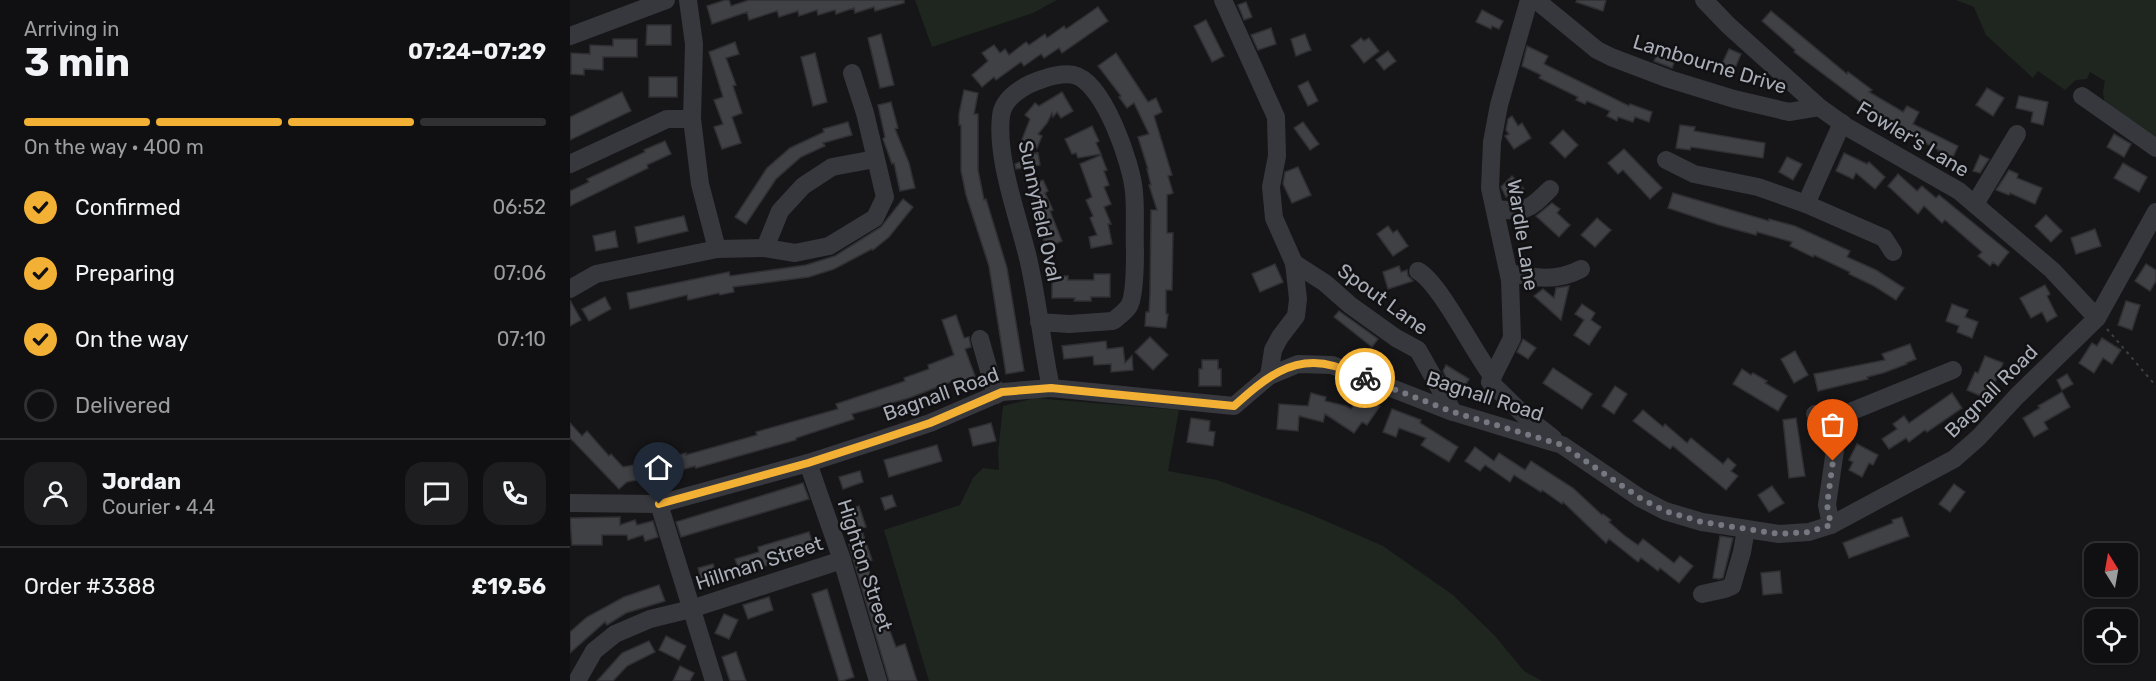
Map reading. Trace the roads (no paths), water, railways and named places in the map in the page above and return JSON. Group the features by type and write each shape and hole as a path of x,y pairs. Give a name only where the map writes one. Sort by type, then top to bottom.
{"street":[{"path":"570,36 666,0"},
{"path":"688,0 694,44 692,118 700,184 717,249"},
{"path":"1223,0 1276,117 1277,156 1271,187 1274,218 1294,263 1298,299 1296,316 1273,350 1269,376"},
{"name":"Wardle Lane","path":"1493,377 1512,338 1509,273 1490,188 1492,142 1499,105 1529,0"},
{"name":"Lambourne Drive","path":"1536,0 1597,50 1669,79 1734,99 1790,112 1819,107"},
{"name":"Fowler's Lane","path":"1704,0 1728,25 1819,107 1842,123 1959,191 2052,270 2097,318"},
{"path":"570,289 596,274 717,249 765,248 795,253 829,246 875,218 885,197 865,112 852,74"},
{"name":"Sunnyfield Oval","path":"1039,322 1069,324 1113,321 1130,305 1135,272 1134,190 1121,138 1090,84 1075,75 1048,77 1018,90 1006,103 1001,114 1006,174 1028,257 1039,322 1051,388"},
{"path":"2082,96 2156,148"},
{"path":"570,164 667,119 692,118"},
{"path":"1806,204 1842,123"},
{"path":"1975,204 2017,134"},
{"path":"765,248 780,211 802,186 832,167 875,159"},
{"path":"1666,160 1694,174 1758,187 1806,204 1884,238 1893,252"},
{"path":"1495,209 1518,211 1532,207 1550,189"},
{"name":"Bagnall Road","path":"570,503 659,504 808,463 930,423 1002,392 1051,388 1234,406 1269,376 1298,364 1332,365 1453,412 1562,445 1640,498 1665,511 1702,522 1779,534 1809,532 1831,525 1954,459 1978,438 2017,396 2097,318 2147,242 2156,212"},
{"name":"Spout Lane","path":"1294,263 1396,338 1418,350 1453,412"},
{"path":"1509,273 1550,279 1581,269"},
{"path":"1418,271 1432,282 1482,364 1493,377 1491,382 1525,416 1562,445"},
{"path":"981,339 996,395"},
{"path":"1815,414 1840,416 1953,370"},
{"path":"1831,525 1827,505 1840,416"},
{"name":"Highton Street","path":"808,463 842,560 878,681"},
{"path":"659,504 714,681"},
{"path":"1702,594 1725,589 1732,585 1743,552 1746,529"},
{"name":"Hillman Street","path":"577,681 594,651 615,634 650,619 691,609 842,560"}]}
